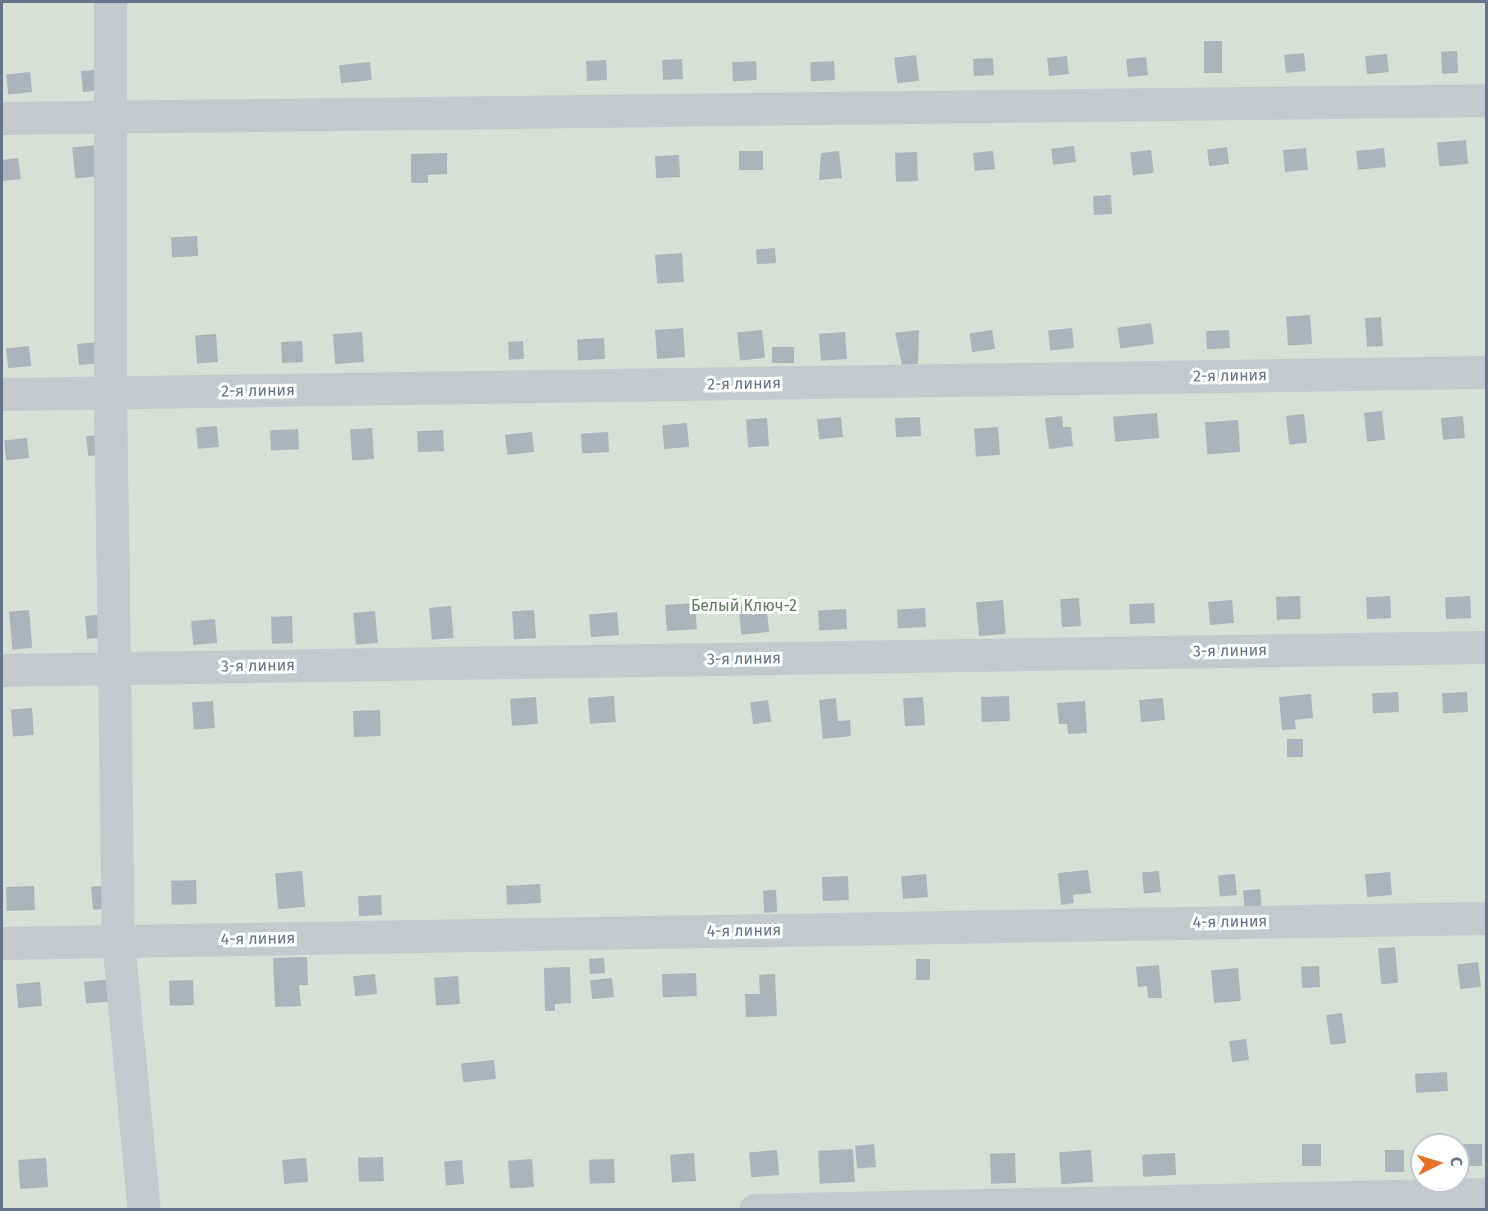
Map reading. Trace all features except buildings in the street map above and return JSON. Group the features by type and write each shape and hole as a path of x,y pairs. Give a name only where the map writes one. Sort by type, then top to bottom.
{"street":[{"path":"110,2 110,393 118,942 144,1209"},
{"path":"2,118 110,119 1486,100"},
{"name":"2-я линия","path":"2,394 1486,372"},
{"name":"3-я линия","path":"2,670 1486,647"},
{"name":"4-я линия","path":"2,944 1486,918"},
{"path":"755,1209 1486,1194"}],"green space":[{"name":"Белый Ключ-2","path":"2,2 1486,2 1486,1209 2,1210"}]}
